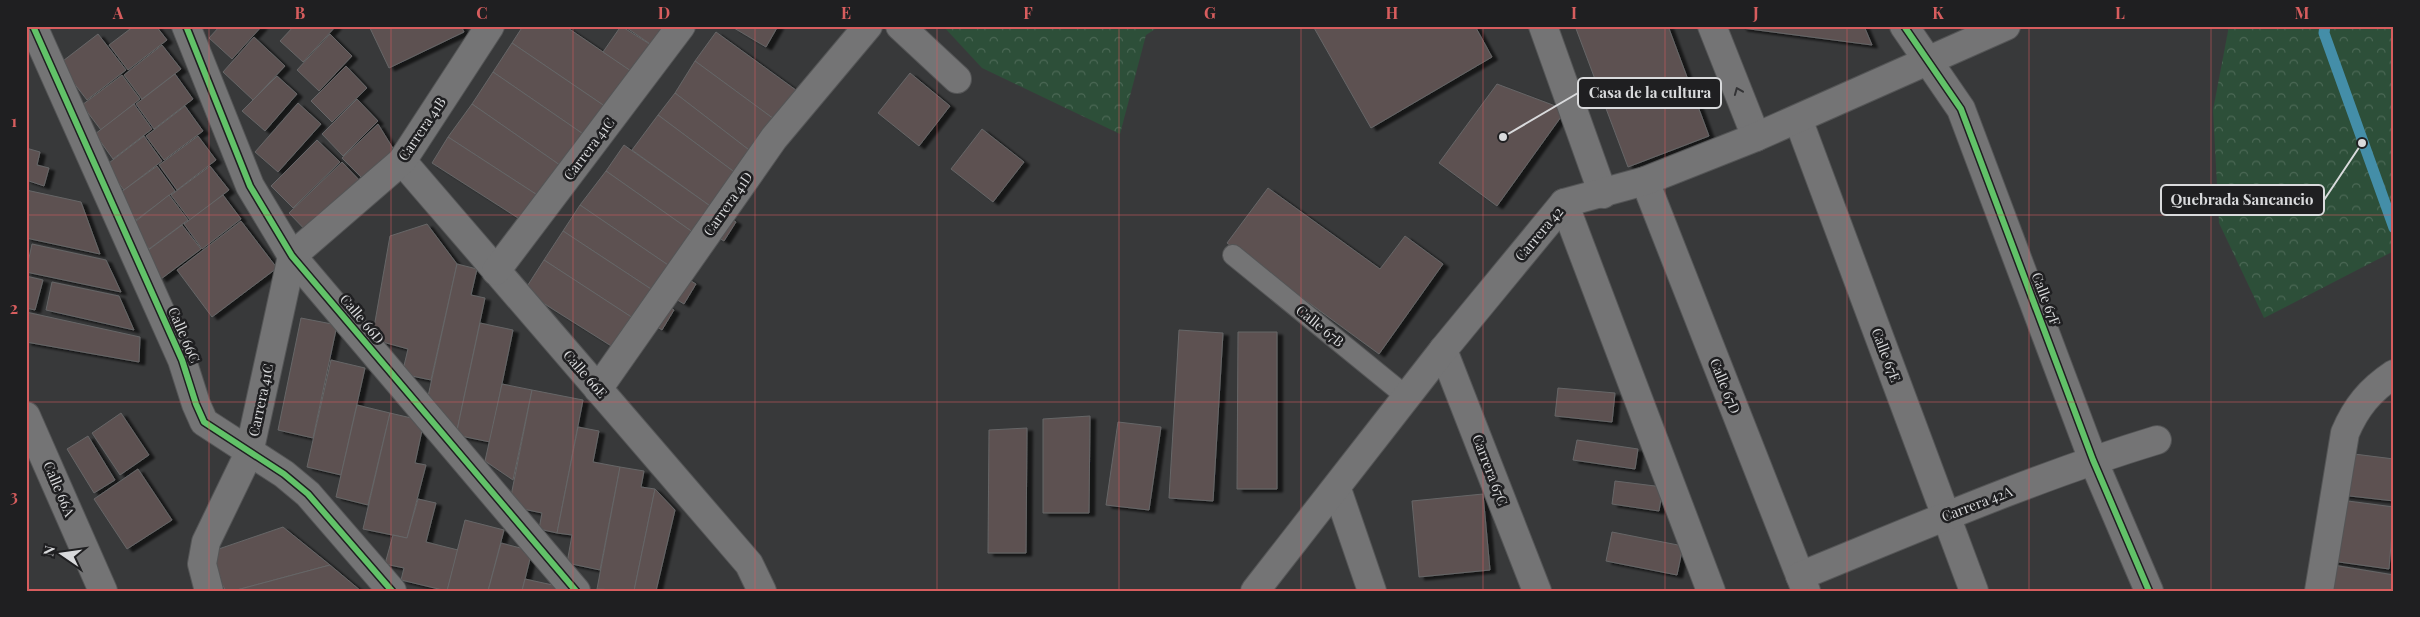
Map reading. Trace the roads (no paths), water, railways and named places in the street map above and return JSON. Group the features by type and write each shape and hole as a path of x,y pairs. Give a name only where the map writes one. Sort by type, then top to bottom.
{"street":[{"name":"Calle 66C","path":"33,26 182,360 196,404 204,422 284,474 308,494 392,591"},
{"name":"Calle 66D","path":"186,26 250,186 292,256 576,591"},
{"name":"Carrera 41B","path":"292,256 402,161 490,26"},
{"name":"Carrera 41C","path":"496,272 681,26"},
{"name":"Carrera 41D","path":"598,389 774,138 868,26"},
{"path":"900,26 957,79"},
{"path":"1544,26 1603,194"},
{"path":"1712,26 1756,137"},
{"name":"Calle 67F","path":"1904,26 1961,109 2094,460 2148,591"},
{"name":"Carrera 42","path":"1255,591 1406,397 1564,203 1644,182 1798,119 2006,26"},
{"name":"Calle 67E","path":"1798,119 1974,591"},
{"name":"Calle 66E","path":"402,161 750,564 762,590"},
{"name":"Calle 67D","path":"1644,182 1803,584"},
{"path":"1564,203 1712,591"},
{"name":"Carrera 41C","path":"210,591 202,564 206,542 250,453 292,256"},
{"name":"Carrera 67C","path":"1444,350 1537,591"},
{"path":"2319,591 2345,433 2355,410 2372,390 2394,374"},
{"name":"Calle 66A","path":"26,416 103,591"},
{"name":"Carrera 42A","path":"1803,584 1946,516 2094,460 2156,440"},
{"path":"1336,489 1372,591"}],"lane":[{"name":"Calle 67B","path":"1233,255 1406,397"}],"waterway":[{"path":"2325,26 2324,33 2394,228"}],"place":[{"name":"Casa de la cultura","path":"1503,137"},
{"name":"Quebrada Sancancio","path":"2362,143"}]}
